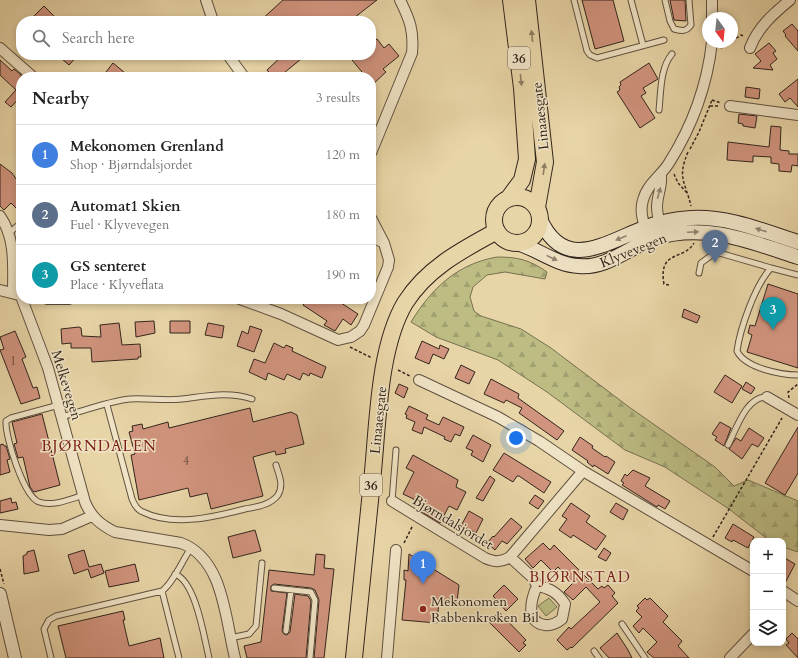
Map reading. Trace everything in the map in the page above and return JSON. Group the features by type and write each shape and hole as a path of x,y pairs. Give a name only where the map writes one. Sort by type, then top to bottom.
{"highway":[{"name":"Linaaesgate","path":"354,658 382,386 391,336 406,303 429,274 449,257 497,231 494,225 495,212 498,207 508,199 522,180 527,159 522,88 511,0"},
{"name":"Linaaesgate","path":"517,243 531,239 536,233 545,162 527,0"},
{"path":"508,199 514,197 527,199 539,213"},
{"path":"497,231 505,240 517,243"}],"main road":[{"name":"Klyvevegen","path":"539,213 549,236 563,247 576,250 602,246 645,228 692,218 722,220 744,225 798,242"},
{"name":"Klyvevegen","path":"517,243 536,249 558,262 580,267 594,266 606,262 655,238 692,232 715,233 743,239 798,257"}],"street":[{"path":"206,0 211,16"},
{"path":"376,141 412,53 413,38 411,24 400,0"},
{"path":"712,0 712,12"},
{"path":"750,48 754,38 770,17 790,0"},
{"path":"0,48 27,72"},
{"path":"661,176 662,185 657,205 659,224 655,238 645,228 643,219 643,201 652,182 661,176 689,129 702,97 710,65 711,48"},
{"path":"232,60 240,72"},
{"path":"730,106 797,114"},
{"path":"0,216 9,233 16,285"},
{"path":"376,228 384,243 389,260 386,275 376,297"},
{"path":"376,239 384,243"},
{"path":"0,290 16,294"},
{"name":"Melkevegen","path":"24,304 48,368 84,496 92,516 106,528 115,532 168,540 192,547 204,558 213,572 230,638 233,657"},
{"path":"254,304 281,314 338,340 343,340 360,331 373,304"},
{"path":"419,380 498,418 539,442 583,471 750,570"},
{"path":"767,397 793,412"},
{"name":"Bjørndalsjordet","path":"392,501 485,558 493,562 500,562 510,556 583,471"},
{"path":"0,525 50,530 62,529 92,516"},
{"path":"387,658 396,550"},
{"path":"510,556 533,578 537,586"},
{"path":"0,594 15,658"},
{"path":"730,658 750,637"}],"lane":[{"path":"574,0 590,55 597,58 664,40"},
{"path":"631,0 643,45"},
{"path":"665,0 674,29 682,31 688,29 691,25 689,0"},
{"path":"659,110 665,67 672,54"},
{"path":"9,233 16,227"},
{"path":"699,273 701,263 716,252 798,275"},
{"path":"771,268 764,276 756,291 738,342 737,351 744,361 785,375 798,375"},
{"path":"62,417 128,400 154,398 170,400 212,394 238,394 252,399"},
{"path":"728,446 754,400 761,397 767,397"},
{"path":"58,405 11,418 6,421 10,444 26,489 32,498 38,502 50,504 84,496"},
{"path":"107,405 132,498 136,507 141,512 151,516 178,519 200,519 263,505 278,495 281,482 276,466"},
{"name":"Bjørndalsjordet","path":"392,501 396,450"},
{"path":"51,658 44,629 49,620 56,616 162,591 172,581 192,547"},
{"path":"230,638 249,634 256,626 262,563"},
{"path":"175,574 181,576 192,595 209,658"},
{"path":"274,588 311,592 314,595 315,600 310,658"},
{"path":"286,631 291,590"},
{"path":"162,591 179,658"},
{"path":"622,624 645,658"},
{"path":"594,651 598,658"}],"path":[{"path":"738,37 741,35 754,38"},
{"path":"702,97 730,106"},
{"path":"692,208 682,179 682,166 712,100"},
{"path":"670,162 678,182 687,193"},
{"path":"669,285 664,284 667,262 674,255 691,249 695,238"},
{"path":"343,340 350,347 373,359"},
{"path":"398,370 419,380"},
{"path":"708,546 793,412 794,408 788,392 798,384"},
{"path":"396,550 403,545 418,517"}],"green space":[{"path":"497,257 518,259 529,262 547,272 545,279 505,272 487,275 473,287 470,297 474,311 481,316 521,329 551,348 629,407 715,467 734,486 748,480 798,501 798,552 786,548 786,538 766,538 729,509 665,467 625,450 547,392 498,360 436,337 411,322 428,298 447,279 470,265"},
{"path":"549,598 557,607 546,616 538,606"}],"building":[{"path":"283,0 377,0 356,16 265,16"},
{"path":"582,0 613,0 624,41 595,49"},
{"path":"670,0 685,0 686,21 674,20"},
{"path":"44,6 54,16 34,16"},
{"path":"792,24 798,31 798,51 785,36 786,35 783,31"},
{"path":"376,40 384,48 389,44 399,56 383,69 386,72 376,81 376,72 362,72 352,60 376,60"},
{"path":"769,43 776,51 773,53 777,59 770,65 773,70 753,68 761,61 755,54"},
{"path":"0,60 12,71 14,69 18,72 16,72 16,90 0,75"},
{"path":"63,60 74,60 69,65"},
{"path":"278,60 300,60 285,72 269,72 267,70"},
{"path":"113,63 124,72 106,72"},
{"path":"649,63 658,79 643,88 646,93 641,96 655,118 640,128 617,92 620,90 620,82"},
{"path":"798,79 798,107 790,98 785,102 779,94"},
{"path":"746,87 760,89 759,99 745,97"},
{"path":"16,90 16,102 11,107 5,102"},
{"path":"739,114 757,116 755,128 743,126 743,124 738,123"},
{"path":"771,126 781,127 780,150 789,151 789,154 798,154 798,166 792,165 791,172 779,171 779,164 771,163 771,157 753,156 753,162 727,160 728,142 769,147"},
{"path":"0,164 12,173 16,179 16,208 11,203 4,210 0,206"},
{"path":"768,284 798,294 798,368 747,352 752,335 748,333 750,325 755,326"},
{"path":"343,304 358,314 351,325 343,319 335,331 324,325 327,321 303,305"},
{"path":"684,309 700,316 697,323 682,317"},
{"path":"154,321 155,333 136,337 135,322"},
{"path":"170,321 190,321 190,333 170,333"},
{"path":"119,323 122,345 140,344 141,357 138,357 138,359 92,362 91,348 71,348 71,343 62,344 61,329 79,327 81,328 82,336 101,337 100,325"},
{"path":"208,323 224,326 222,338 205,335"},
{"path":"250,326 262,330 254,352 237,346 242,331 248,334"},
{"path":"15,331 26,357 22,359 33,388 37,387 40,398 21,404 0,350 4,349 0,337"},
{"path":"422,341 439,349 440,345 449,349 444,359 433,354 429,364 415,358"},
{"path":"274,343 284,348 286,345 293,348 292,351 326,367 322,378 310,373 309,376 303,373 300,380 287,374 284,380 268,373 266,380 249,372 254,359 265,363"},
{"path":"461,365 475,372 469,384 455,378"},
{"path":"725,375 742,386 732,403 714,392"},
{"path":"491,379 519,394 518,398 564,431 557,440 519,413 522,408 506,400 504,403 484,394"},
{"path":"746,382 755,388 751,394 742,389"},
{"path":"399,384 408,388 404,398 395,393"},
{"path":"409,406 428,415 426,419 439,425 443,417 464,427 460,436 455,434 451,442 444,439 445,437 424,427 422,434 412,430 415,422 406,418 407,415 405,414"},
{"path":"250,408 253,422 291,412 297,415 304,444 285,449 286,453 276,455 275,451 253,457 263,496 211,509 207,493 190,497 188,488 139,500 131,455 135,454 129,432 133,431 132,426 142,424 143,429 168,422 169,428"},
{"path":"42,414 60,485 34,492 30,487 23,457 18,458 14,444 17,443 12,422"},
{"path":"720,422 731,428 724,446 715,440 717,437 712,434"},
{"path":"798,427 798,473 785,495 765,483"},
{"path":"749,428 764,438 758,447 752,444 742,459 729,449 736,438 741,441"},
{"path":"473,435 491,445 483,462 471,455 473,451 466,448"},
{"path":"580,437 593,446 592,448 615,462 608,474 594,465 593,467 587,462 588,461 572,450"},
{"path":"3,444 6,446 10,459 7,460 10,472 0,475 0,445"},
{"path":"504,453 551,482 544,493 519,476 517,476 513,482 493,470"},
{"path":"413,455 458,480 456,487 466,492 457,510 449,506 440,523 420,511 424,504 403,494 414,472 406,468"},
{"path":"633,470 650,478 645,486 670,501 665,509 658,505 657,507 622,485 624,483 621,481 625,474 627,476"},
{"path":"490,476 495,480 483,501 476,498"},
{"path":"535,495 544,501 538,509 529,503"},
{"path":"11,498 12,503 16,502 18,509 0,513 0,501"},
{"path":"571,503 590,516 586,522 606,536 596,550 573,535 571,538 559,530 567,519 562,516"},
{"path":"616,503 628,510 623,520 610,512"},
{"path":"469,511 483,519 476,533 461,526"},
{"path":"511,518 522,527 507,544 502,541 495,550 487,543"},
{"path":"733,524 754,537 750,538 750,544 748,548 733,540 732,542 725,538"},
{"path":"255,530 261,551 233,558 228,537"},
{"path":"543,543 550,550 554,545 598,589 602,586 604,588 608,585 615,593 612,596 618,603 572,648 571,647 567,650 557,640 569,627 571,629 600,602 586,587 573,600 564,592 573,583 558,567 553,572 541,560 533,568 525,559"},
{"path":"604,548 611,553 606,561 598,557"},
{"path":"34,550 39,571 24,574 23,556 27,554 27,552"},
{"path":"84,550 89,567 101,564 104,573 91,578 88,569 74,574 68,555"},
{"path":"316,554 325,555 324,568 334,569 324,658 314,658 319,600 315,590 311,588 274,584 271,586 271,591 287,593 282,631 284,634 287,635 290,632 295,594 308,596 311,601 306,658 247,658 244,646 261,642 269,570 314,575"},
{"path":"409,554 459,585 457,602 439,601 437,623 402,620 406,580 404,580 404,570 408,571"},
{"path":"786,559 795,564 786,581"},
{"path":"135,564 139,581 109,587 105,571"},
{"path":"504,585 518,599 506,611 493,596"},
{"path":"645,598 647,600 650,598 668,616 663,622 682,641 678,646 689,658 654,658 647,652 657,642 643,628 639,633 633,626 642,617 636,611 639,608 637,606"},
{"path":"123,611 125,620 123,620 129,646 160,638 164,658 66,658 58,626"},
{"path":"499,612 526,640 523,643 526,645 519,652 489,622"},
{"path":"617,633 632,658 609,658 600,648"},
{"path":"792,633 798,639 798,658 786,645 789,643 786,639"}],"place":[{"name":"Automat1 Skien","path":"715,263"},
{"name":"GS senteret","path":"773,330"},
{"name":"Mekonomen Grenland","path":"423,584"},
{"name":"Mekonomen Rabbenkroken Bil","path":"423,609"}],"district":[{"name":"BJØRNDALEN","path":"99,446"},
{"name":"BJØRNSTAD","path":"580,577"}]}
